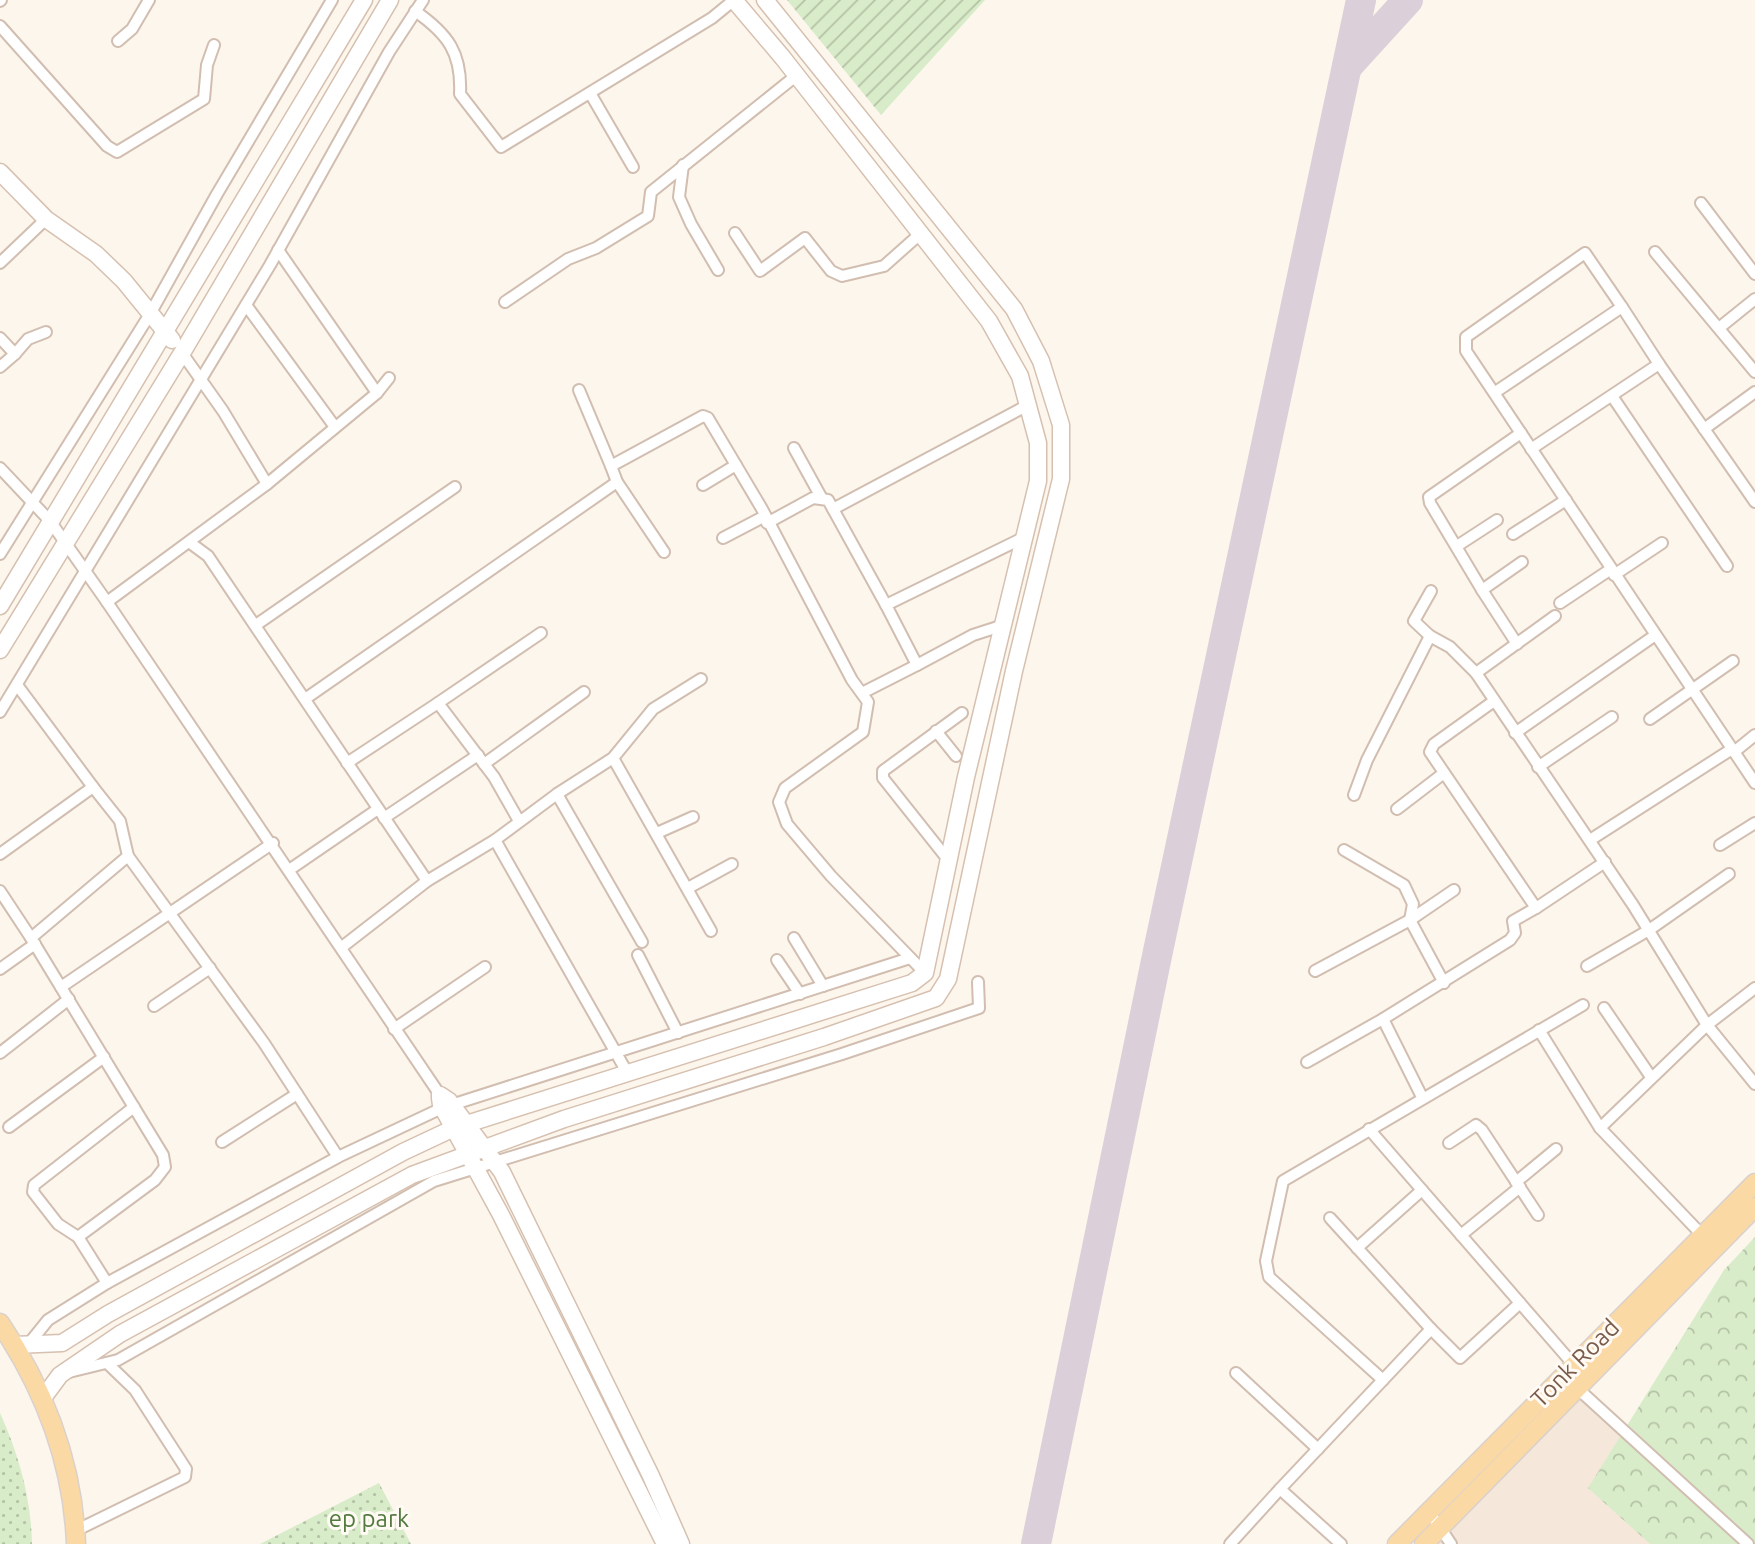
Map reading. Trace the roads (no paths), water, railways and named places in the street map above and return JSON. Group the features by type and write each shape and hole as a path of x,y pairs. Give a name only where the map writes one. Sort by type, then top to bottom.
{"main road":[{"name":"Tonk Road","path":"1397,1544 1755,1183"},
{"name":"Tonk Road","path":"1424,1544 1755,1207"},
{"path":"0,1323 21,1346 58,1434 74,1506 75,1537"}],"street":[{"path":"118,41 132,29 149,0"},
{"path":"0,554 150,314 332,0"},
{"path":"0,606 364,0"},
{"path":"0,650 182,353 390,0"},
{"path":"0,712 246,305 370,84 423,0"},
{"path":"21,1346 62,1343 108,1314 403,1152 460,1125 912,983 925,973 1038,481 1038,443 1020,376 989,321 734,0 712,18 501,147 460,94 461,71 442,30 415,11"},
{"path":"43,1398 60,1375 120,1334 328,1218 412,1175 477,1149 936,998 948,979 1014,671 1060,479 1061,425 1041,361 1014,309 765,0"},
{"path":"0,26 107,146 117,152 204,99 207,90 207,65 214,45"},
{"path":"505,302 568,260 596,248 648,216 651,192 682,165 799,79 819,68"},
{"path":"590,93 633,167"},
{"path":"682,165 679,197 718,270"},
{"path":"0,172 46,219 96,254 124,281 182,353 223,411 267,484"},
{"path":"1701,203 1755,274"},
{"path":"735,233 760,271 805,238 831,271 842,276 884,266 939,218"},
{"path":"0,263 46,219"},
{"path":"278,250 377,393"},
{"path":"1655,252 1755,372"},
{"path":"1755,502 1585,253 1466,337 1466,351 1654,636 1755,783"},
{"path":"1719,328 1755,299"},
{"path":"246,305 335,427"},
{"path":"1494,393 1622,307"},
{"path":"0,367 29,339 46,332"},
{"path":"0,338 15,354"},
{"path":"1531,449 1659,364"},
{"path":"107,602 267,484 377,393 388,377"},
{"path":"579,390 617,482 664,552"},
{"path":"1704,429 1755,391"},
{"path":"1612,396 1727,566"},
{"path":"833,509 1028,405"},
{"path":"611,466 703,416 708,418 867,702 863,732 785,788 780,796 780,811 787,824 831,876 925,973 948,979"},
{"path":"1517,645 1430,503 1429,497 1521,433"},
{"path":"794,449 821,497"},
{"path":"703,485 736,466"},
{"path":"0,468 33,501 85,570 273,844 460,1125 477,1149 497,1163 651,1476 681,1544"},
{"path":"305,699 617,482"},
{"path":"256,625 455,487"},
{"path":"723,538 821,497 828,499 917,665"},
{"path":"1513,534 1566,500"},
{"path":"1457,546 1497,520"},
{"path":"886,605 1025,537"},
{"path":"189,542 208,556 427,881"},
{"path":"1560,603 1662,544"},
{"path":"1482,590 1522,562"},
{"path":"1431,591 1414,621 1430,636 1450,647 1476,673 1605,862 1707,1025 1755,1084"},
{"path":"1476,673 1555,616"},
{"path":"862,694 973,635 1004,625"},
{"path":"348,763 541,634"},
{"path":"1354,795 1367,760 1430,636"},
{"path":"1515,733 1654,636"},
{"path":"1650,719 1733,661"},
{"path":"342,947 386,916 427,881 495,840 557,794 613,758 653,709 701,679"},
{"path":"17,685 120,821 128,856 210,968 338,1157"},
{"path":"289,870 381,814 481,760 584,692"},
{"path":"1494,701 1434,744 1430,752 1536,908"},
{"path":"439,703 481,760 519,821"},
{"path":"949,861 883,778 888,766 962,713"},
{"path":"1538,767 1612,717"},
{"path":"936,731 956,755"},
{"path":"1590,840 1755,735"},
{"path":"613,758 711,931"},
{"path":"1397,809 1444,773"},
{"path":"0,854 93,788"},
{"path":"557,794 642,942"},
{"path":"657,833 693,817"},
{"path":"1720,845 1755,823"},
{"path":"495,840 628,1074"},
{"path":"61,987 273,844"},
{"path":"1344,850 1404,885 1412,896 1410,920 1444,983"},
{"path":"0,969 128,856"},
{"path":"1307,1062 1444,983 1510,940 1514,933 1513,921 1605,862"},
{"path":"688,888 732,864"},
{"path":"1587,966 1649,930 1729,874"},
{"path":"1315,971 1410,920 1454,890"},
{"path":"0,891 163,1155 165,1167 155,1180 78,1237"},
{"path":"794,938 823,986"},
{"path":"638,955 678,1033"},
{"path":"21,1346 48,1320 107,1283 445,1102 616,1053 910,958"},
{"path":"777,960 800,994"},
{"path":"394,1028 485,967"},
{"path":"154,1006 210,968"},
{"path":"60,1375 118,1360 434,1181 979,1008 978,982"},
{"path":"1600,1128 1707,1025 1755,988"},
{"path":"0,1053 69,999"},
{"path":"1383,1380 1269,1277 1266,1261 1283,1181 1422,1097 1583,1005"},
{"path":"1604,1008 1651,1077"},
{"path":"1383,1019 1422,1097"},
{"path":"1539,1030 1600,1128 1702,1235"},
{"path":"9,1127 104,1057"},
{"path":"222,1142 297,1094"},
{"path":"107,1283 78,1237 58,1224 33,1192 34,1185 134,1107"},
{"path":"1449,1143 1476,1125 1482,1130 1538,1215"},
{"path":"1369,1129 1573,1364"},
{"path":"477,1149 477,1169 665,1544"},
{"path":"1461,1235 1556,1149"},
{"path":"1357,1248 1422,1190"},
{"path":"1330,1218 1460,1358 1520,1303"},
{"path":"1230,1544 1431,1329"},
{"path":"75,1537 185,1476 187,1469 135,1390 107,1363"},
{"path":"1236,1373 1318,1449"},
{"path":"1576,1387 1748,1544"},
{"path":"1280,1489 1340,1544"},
{"path":"1429,1511 1451,1544"}],"park label":[{"name":"ep park","path":"369,1518"}]}
